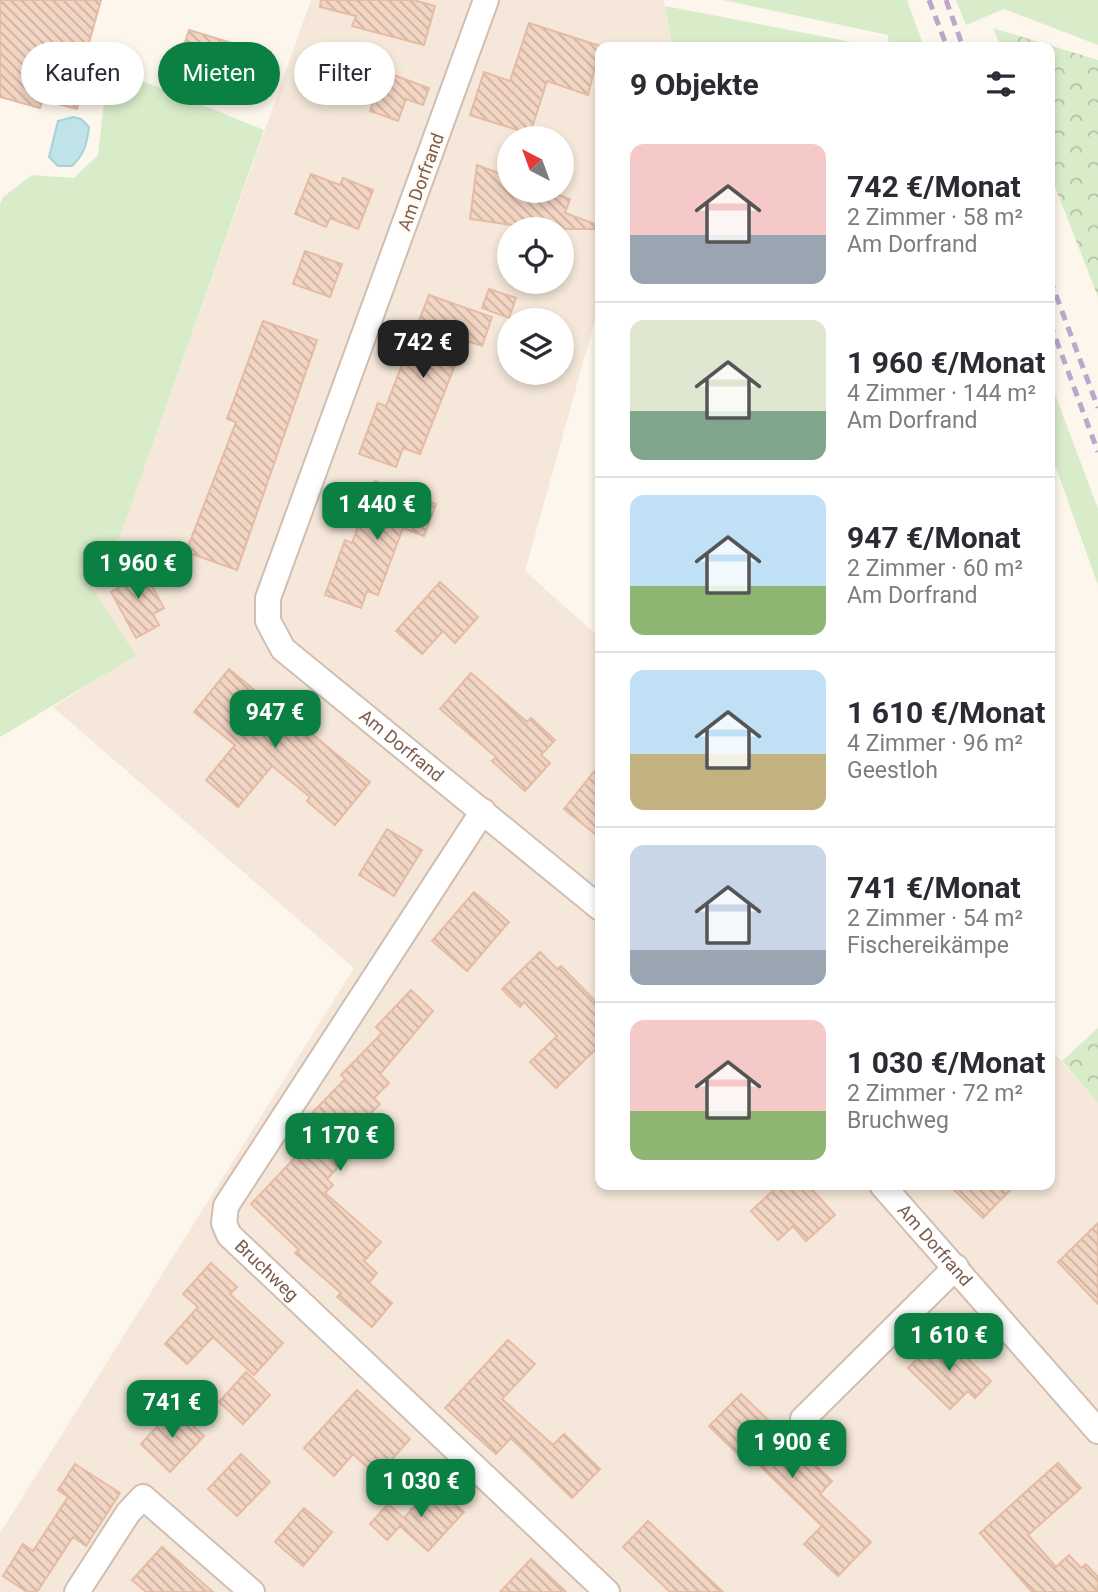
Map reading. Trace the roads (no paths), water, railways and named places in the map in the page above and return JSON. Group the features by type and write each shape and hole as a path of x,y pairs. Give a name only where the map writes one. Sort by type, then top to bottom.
{"street":[{"name":"Am Dorfrand","path":"486,0 268,598 268,621 282,649 595,904"},
{"name":"Bruchweg","path":"483,811 226,1206 224,1223 229,1234 607,1592"},
{"name":"Am Dorfrand","path":"887,1190 1098,1431"},
{"path":"803,1419 956,1267"},
{"path":"77,1592 128,1513 143,1497 252,1592"}],"water":[{"path":"73,117 81,119 89,127 86,144 72,166 58,166 49,157 58,121"}],"railway":[{"path":"929,0 945,42"},
{"path":"946,0 961,42"},
{"path":"1055,292 1098,408"},
{"path":"1055,336 1098,452"}]}
